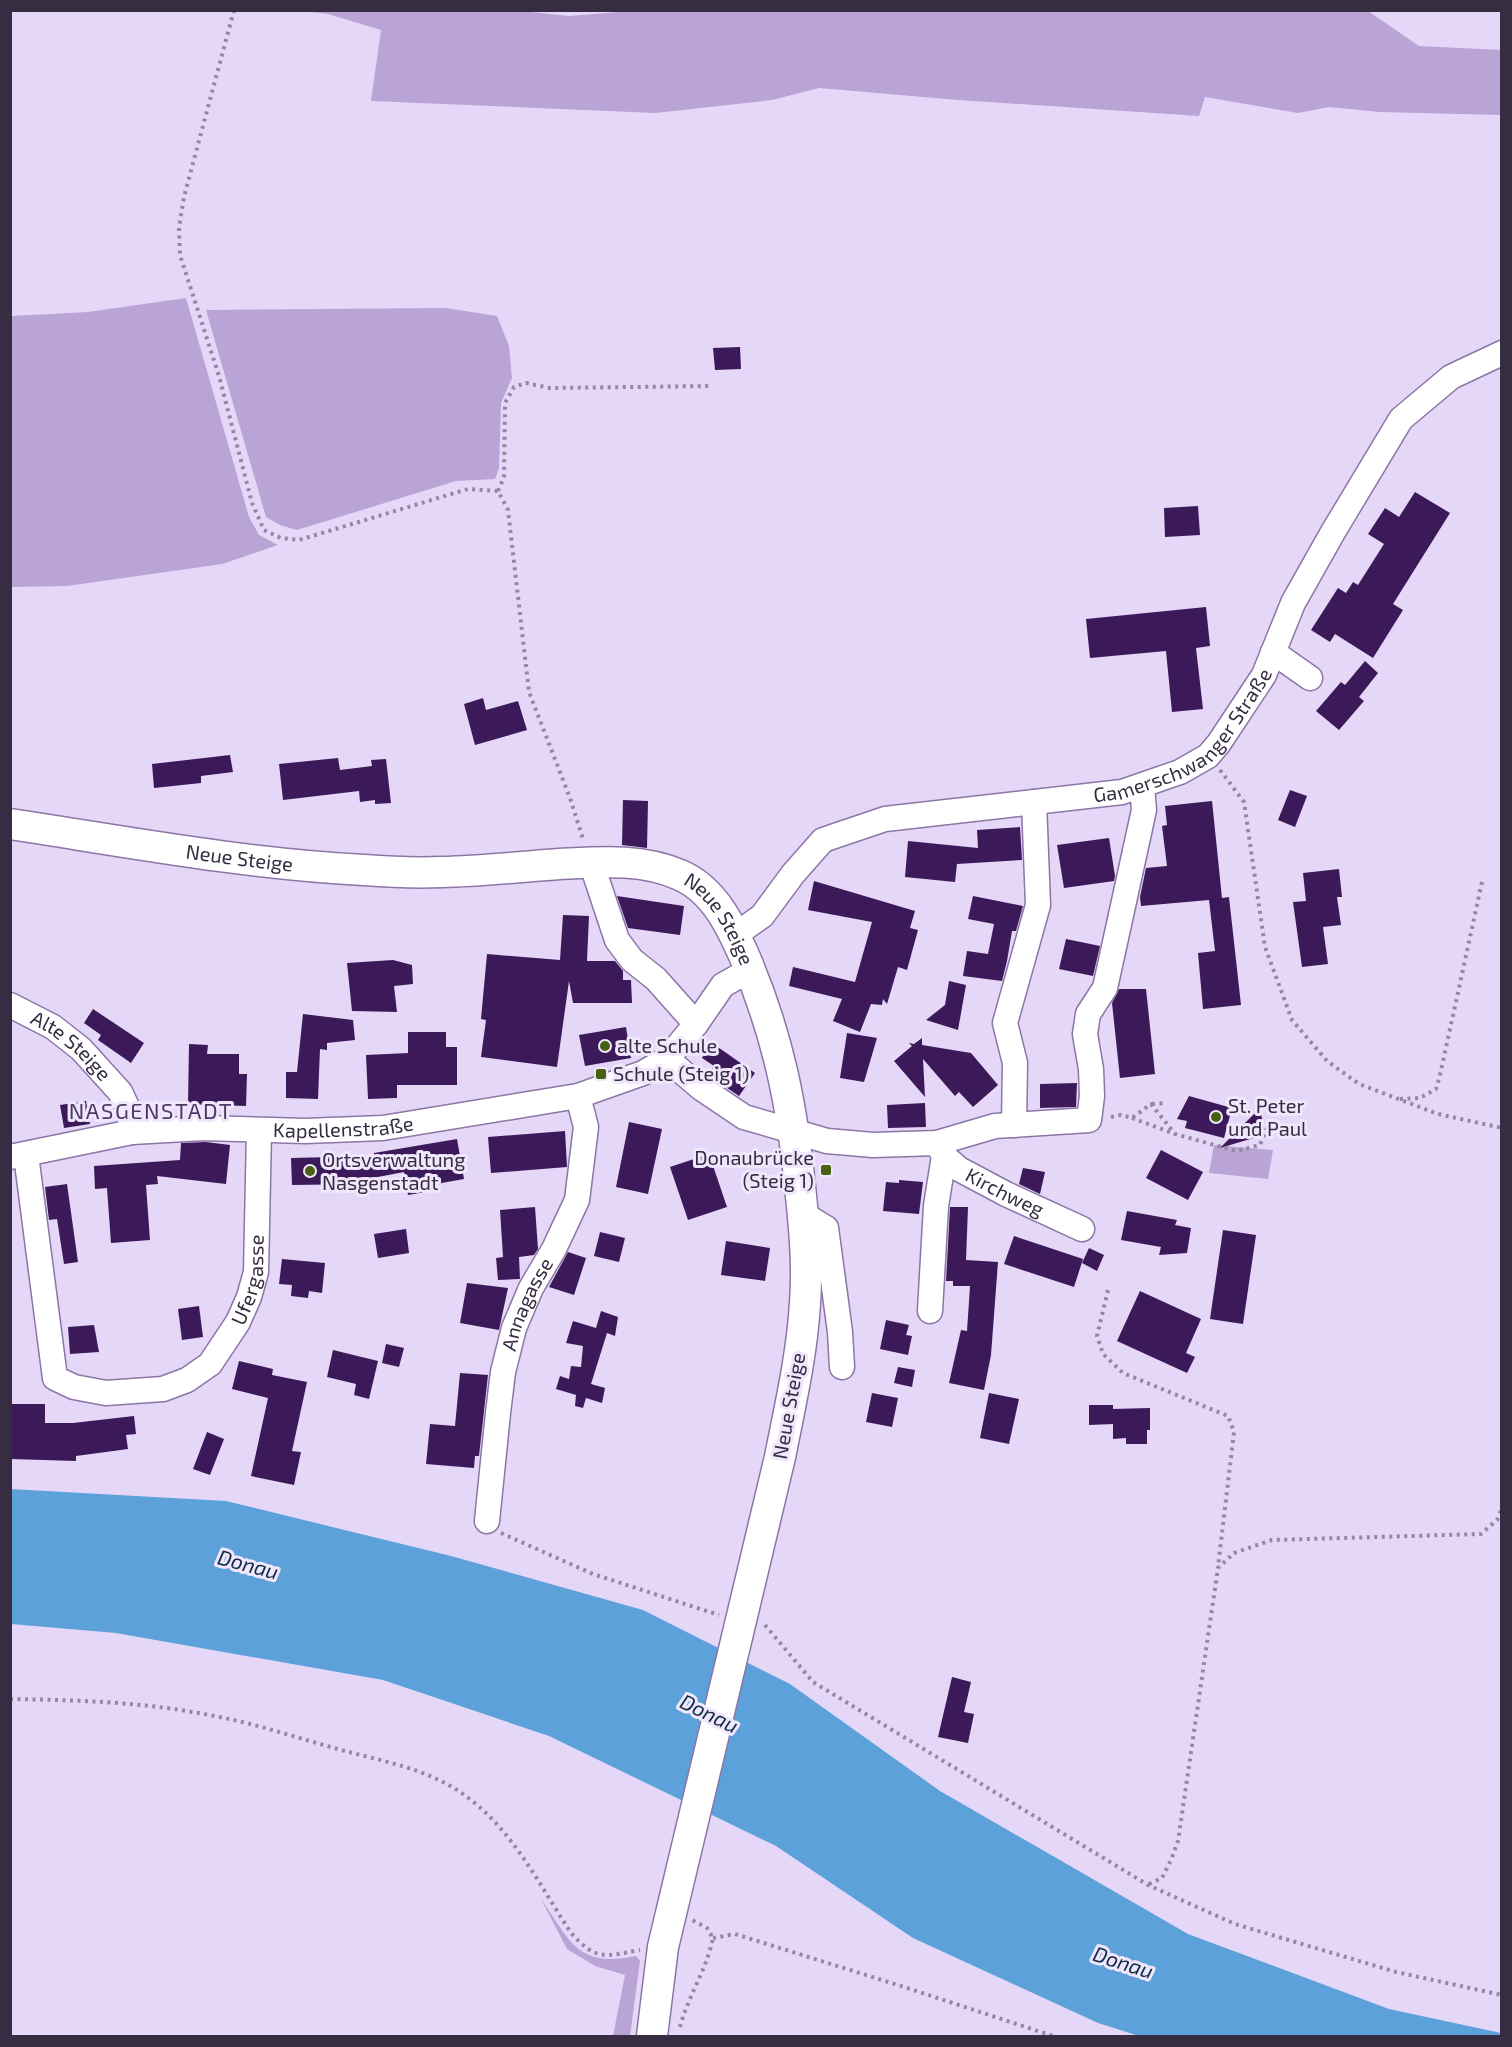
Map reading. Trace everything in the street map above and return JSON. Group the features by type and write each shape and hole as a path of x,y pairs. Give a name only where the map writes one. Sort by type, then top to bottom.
{"main road":[{"name":"Neue Steige","path":"10,824 263,862 363,870 441,872 591,862 625,862 654,866 684,876 707,894 723,914 735,935 769,1017 787,1085 795,1133 803,1214 805,1303 795,1382 735,1617 683,1868 663,1947 652,2037"}],"street":[{"name":"Gamerschwanger Straße","path":"735,935 762,916 793,874 824,840 885,819 1122,792 1180,772 1208,756 1264,675 1293,603 1344,512 1401,419 1451,377 1502,353"},
{"path":"1273,652 1310,678"},
{"name":"Kirchweg","path":"795,1133 827,1141 941,1150 995,1126 1089,1120 1092,1096 1091,1069 1085,1034 1088,1014 1105,988 1114,954 1144,810 1142,787"},
{"path":"1014,1125 1015,1063 1005,1023 1038,905 1035,802"},
{"path":"591,862 617,940 632,960 656,979 696,1024"},
{"name":"Kapellenstraße","path":"18,1156 132,1132 203,1128 305,1131 383,1128 578,1096 643,1073 667,1059 723,986 750,970"},
{"name":"Alte Steige","path":"10,1005 53,1027 81,1049 120,1092 129,1111 132,1132"},
{"path":"667,1059 701,1088 744,1117 795,1133"},
{"name":"Annagasse","path":"487,1521 501,1390 514,1328 531,1288 554,1249 577,1200 586,1127 578,1096"},
{"name":"Ufergasse","path":"18,1156 55,1378 74,1387 106,1393 163,1389 187,1380 210,1364 238,1322 249,1297 256,1272 259,1131"},
{"path":"930,1311 941,1150"},
{"name":"Kirchweg","path":"941,1150 959,1169 1006,1194 1082,1229"},
{"path":"803,1214 826,1228 840,1332 842,1367"}],"path":[{"path":"234,10 184,197 180,227 180,255 219,376 252,503 264,530 281,538 299,540 468,489 498,491"},
{"path":"498,491 504,477 505,403 514,387 526,383 550,388 712,386"},
{"path":"498,491 508,510 529,692 570,798 591,862"},
{"path":"1208,756 1244,802 1265,947 1292,1020 1327,1061 1359,1084 1396,1100 1438,1114 1502,1128"},
{"path":"1396,1100 1420,1098 1436,1089 1482,882"},
{"path":"1132,1118 1151,1104 1166,1103"},
{"path":"1151,1104 1175,1134"},
{"path":"1121,1115 1175,1134 1236,1151 1260,1145 1267,1128"},
{"path":"1108,1290 1097,1336 1103,1354 1123,1373 1228,1416 1234,1432 1218,1568 1178,1841 1162,1878 1148,1885"},
{"path":"1218,1568 1234,1553 1272,1540 1481,1534 1497,1520 1502,1509"},
{"path":"487,1521 502,1534 593,1574 735,1617 813,1682 1148,1885 1235,1924 1396,1972 1502,1995"},
{"path":"10,1699 143,1705 210,1715 432,1777 460,1792 502,1828 572,1933 585,1948 602,1956 647,1949"},
{"path":"672,1913 696,1921 707,1928 713,1938 709,1957 677,2037"},
{"path":"713,1938 735,1934 1053,2037"}],"shaded area":[{"path":"511,10 569,16 644,10 1368,11 1419,46 1501,50 1501,115 1380,112 1329,107 1298,113 1205,97 1199,116 819,88 772,100 655,113 371,101 381,30 328,14 303,11"},
{"path":"186,298 249,517 259,535 278,545 222,564 67,586 11,587 11,316 88,312"},
{"path":"446,308 497,316 509,346 512,378 501,403 499,468 495,479 456,481 297,530 280,525 266,517 206,310"},
{"path":"1214,1145 1273,1150 1268,1179 1209,1173"},
{"path":"541,1899 569,1939 588,1955 616,1959 636,1956 640,1961 630,2036 613,2036 625,1975 595,1966 567,1949"}],"water":[{"name":"Donau","path":"10,1489 226,1501 451,1556 643,1610 790,1684 940,1791 1188,1934 1389,2009 1501,2033 1501,2036 1139,2036 1098,2023 913,1938 776,1846 549,1736 383,1680 116,1633 11,1624"}],"building":[{"path":"740,347 741,369 715,370 713,348"},
{"path":"1415,492 1450,513 1393,604 1403,610 1373,658 1335,634 1330,642 1311,630 1338,588 1346,593 1353,582 1358,585 1384,544 1368,534 1385,508 1399,517"},
{"path":"1198,506 1200,535 1165,537 1164,508"},
{"path":"1206,607 1210,646 1196,648 1203,709 1172,712 1166,651 1090,658 1086,619"},
{"path":"1365,661 1378,673 1359,697 1364,701 1339,730 1316,711 1341,682 1345,685"},
{"path":"483,698 486,710 518,701 527,730 475,745 464,704"},
{"path":"230,755 233,772 201,776 201,783 154,788 152,764"},
{"path":"338,758 340,770 372,766 371,760 386,759 391,803 375,804 375,800 360,802 359,791 283,800 279,764"},
{"path":"1290,790 1307,796 1295,827 1278,820"},
{"path":"623,800 648,801 647,848 622,845"},
{"path":"1212,801 1222,898 1229,897 1241,1005 1203,1009 1198,953 1215,951 1209,900 1141,906 1140,897 1146,868 1167,866 1162,826 1167,825 1165,806"},
{"path":"1020,827 1022,860 957,864 955,882 905,877 908,841 978,848 977,830"},
{"path":"1109,838 1114,881 1064,888 1057,845"},
{"path":"1339,869 1342,897 1337,897 1341,925 1323,927 1328,964 1302,967 1293,902 1306,901 1303,873"},
{"path":"814,881 915,911 910,928 918,930 907,970 898,967 887,1004 883,999 882,1005 871,1004 860,1032 833,1021 842,999 789,986 793,967 855,982 872,922 808,910"},
{"path":"617,896 684,906 680,935 628,928"},
{"path":"973,896 1023,906 1016,931 1012,931 1002,981 963,976 967,951 988,954 994,924 968,919"},
{"path":"563,915 589,916 587,961 615,961 623,971 623,980 631,980 632,1003 573,1003 569,981 557,1067 481,1057 486,1020 481,1019 487,954 560,960"},
{"path":"1066,939 1100,946 1093,976 1059,969"},
{"path":"393,960 412,965 413,984 394,986 397,1012 352,1011 347,963"},
{"path":"949,981 966,985 958,1030 926,1020 945,1005"},
{"path":"1119,989 1146,989 1155,1074 1120,1078 1112,1003"},
{"path":"93,1009 144,1043 131,1063 98,1040 101,1035 84,1023"},
{"path":"303,1014 353,1020 355,1040 327,1043 327,1050 320,1049 318,1099 286,1098 286,1072 297,1072"},
{"name":"alte Schule","path":"626,1027 631,1058 585,1066 579,1035"},
{"path":"408,1032 446,1032 446,1047 457,1047 457,1085 397,1085 397,1098 368,1099 366,1055 408,1053"},
{"path":"847,1033 877,1038 864,1082 840,1078"},
{"path":"922,1038 922,1045 971,1053 998,1085 973,1107 959,1092 955,1096 923,1059 925,1097 894,1061 912,1046 909,1043 914,1044"},
{"path":"712,1043 755,1073 739,1096 708,1075 714,1066 702,1058"},
{"path":"189,1044 208,1045 207,1054 239,1054 239,1074 247,1074 246,1106 188,1104"},
{"path":"1077,1083 1076,1107 1040,1108 1040,1084"},
{"path":"1189,1096 1232,1108 1224,1138 1185,1128 1187,1121 1177,1119"},
{"path":"86,1101 90,1124 64,1128 60,1105"},
{"path":"925,1103 926,1127 888,1128 887,1105"},
{"path":"1260,1108 1264,1129 1257,1137 1220,1148"},
{"path":"629,1122 662,1129 648,1194 616,1187"},
{"path":"565,1131 567,1167 491,1173 488,1137"},
{"path":"457,1139 464,1179 436,1184 436,1190 408,1195 404,1172 362,1180 362,1184 292,1185 291,1158 374,1156 374,1153"},
{"path":"206,1142 230,1145 226,1184 157,1176 158,1184 146,1185 150,1240 111,1243 107,1188 95,1189 94,1166 180,1160 181,1143"},
{"path":"1161,1150 1203,1172 1188,1200 1146,1178"},
{"path":"709,1154 727,1207 688,1220 670,1167"},
{"path":"1023,1168 1045,1172 1040,1194 1019,1184"},
{"path":"899,1180 923,1182 919,1214 883,1211 886,1182 899,1183"},
{"path":"67,1184 78,1262 64,1264 57,1219 49,1220 45,1187"},
{"path":"535,1207 538,1249 534,1255 519,1257 520,1279 498,1280 496,1258 503,1257 500,1210"},
{"path":"950,1207 968,1207 966,1260 998,1262 991,1355 984,1390 949,1383 961,1330 967,1331 970,1286 953,1286 953,1281 946,1281"},
{"path":"1127,1211 1177,1220 1175,1225 1191,1228 1187,1253 1159,1255 1161,1247 1121,1240"},
{"path":"406,1229 409,1253 378,1258 374,1234"},
{"path":"1223,1230 1256,1235 1243,1324 1210,1319"},
{"path":"600,1232 625,1238 619,1262 594,1256"},
{"path":"1014,1236 1083,1259 1074,1287 1004,1264"},
{"path":"726,1241 770,1248 765,1281 721,1275"},
{"path":"1089,1248 1104,1255 1097,1271 1082,1263"},
{"path":"568,1252 586,1258 574,1295 549,1287"},
{"path":"282,1259 325,1263 322,1293 309,1291 308,1298 291,1296 292,1285 279,1284"},
{"path":"467,1283 508,1288 499,1330 460,1323"},
{"path":"1140,1291 1201,1319 1186,1353 1195,1357 1187,1373 1117,1341"},
{"path":"199,1306 203,1337 182,1340 178,1309"},
{"path":"601,1311 618,1317 615,1336 607,1333 591,1384 605,1388 602,1403 586,1398 583,1408 575,1406 576,1395 556,1389 560,1376 569,1379 571,1366 581,1367 583,1346 566,1343 573,1321 596,1328"},
{"path":"886,1320 909,1325 906,1335 912,1336 908,1355 880,1349"},
{"path":"94,1325 99,1352 70,1354 68,1327"},
{"path":"386,1344 404,1348 399,1367 382,1363"},
{"path":"333,1350 378,1361 369,1399 354,1395 356,1384 327,1377"},
{"path":"239,1361 273,1369 272,1375 307,1382 292,1451 301,1452 294,1485 251,1476 268,1398 232,1389"},
{"path":"898,1367 915,1370 912,1387 894,1383"},
{"path":"460,1373 488,1375 479,1456 475,1456 474,1468 426,1464 430,1424 455,1426"},
{"path":"872,1393 898,1398 892,1427 866,1422"},
{"path":"989,1393 1019,1399 1009,1444 980,1438"},
{"path":"10,1404 45,1404 45,1423 73,1423 134,1416 136,1434 126,1435 128,1449 76,1456 76,1461 10,1459"},
{"path":"1089,1405 1113,1405 1113,1409 1150,1408 1150,1430 1147,1430 1147,1444 1126,1444 1126,1438 1113,1439 1113,1424 1089,1425"},
{"path":"207,1432 224,1439 210,1475 193,1469"},
{"path":"952,1677 971,1682 964,1712 974,1714 968,1743 938,1737"}],"place":[{"name":"alte Schule","path":"605,1046"},
{"name":"Schule (Steig 1)","path":"601,1074"},
{"name":"St. Peter und Paul","path":"1216,1117"},
{"name":"Donaubrücke (Steig 1)","path":"826,1170"},
{"name":"Ortsverwaltung Nasgenstadt","path":"310,1171"}],"district":[{"name":"NASGENSTADT","path":"151,1111"}]}
